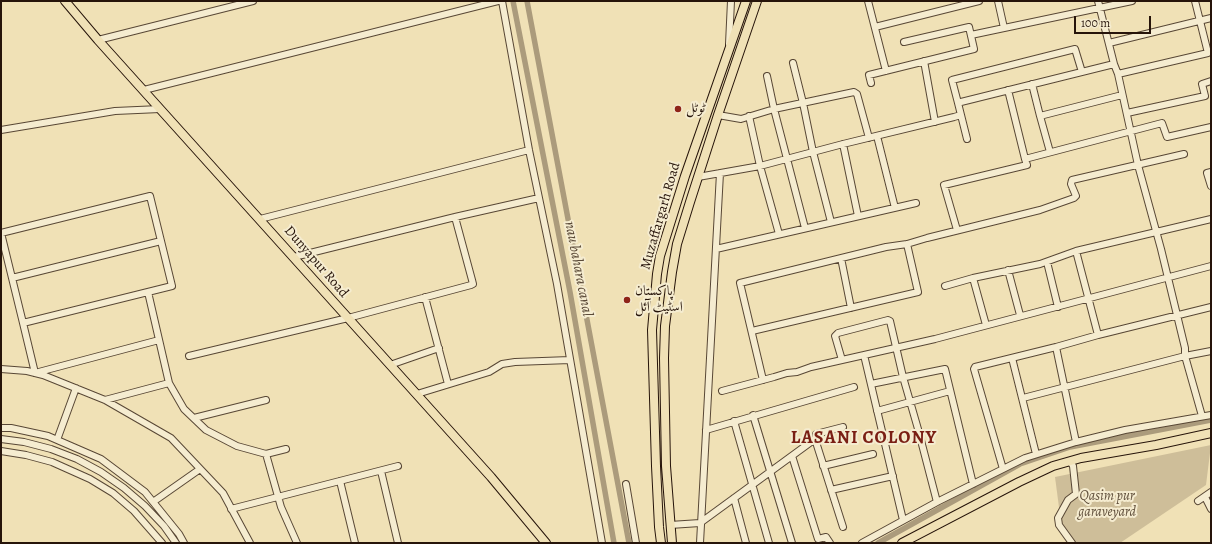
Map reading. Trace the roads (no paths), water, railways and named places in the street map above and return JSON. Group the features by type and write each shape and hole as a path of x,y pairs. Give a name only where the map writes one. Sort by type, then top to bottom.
{"main road":[{"name":"Dunyapur Road","path":"64,1 491,477 546,543"},
{"name":"Muzaffargarh Road","path":"661,543 655,442 652,330 657,274 660,256 685,176 746,1"},
{"name":"Muzaffargarh Road","path":"672,543 666,466 664,373 665,326 677,244 718,115 757,1"},
{"path":"902,543 1036,473 1053,466 1070,461 1211,432"},
{"path":"655,442 665,441"}],"street":[{"path":"98,40 253,1"},
{"path":"144,90 498,1"},
{"path":"502,1 529,150 557,284 602,543"},
{"path":"729,47 731,1"},
{"path":"876,1 868,2 886,71"},
{"path":"875,27 979,1"},
{"path":"998,1 1004,28"},
{"path":"1098,1 1114,64 1118,74 1138,164 1202,416"},
{"path":"971,35 1132,1"},
{"path":"1118,74 1210,52 1195,1"},
{"path":"1109,42 1211,18"},
{"path":"871,83 869,75 974,49 969,27 904,42"},
{"path":"967,139 952,80 1075,49 1082,72"},
{"path":"924,62 935,122"},
{"path":"793,63 803,102 813,152 831,222"},
{"path":"958,103 1114,64"},
{"path":"767,76 774,109 805,228"},
{"path":"1126,113 1205,96 1202,84 1211,81"},
{"path":"1032,84 1050,152"},
{"path":"957,230 944,185 1027,165 1008,90"},
{"path":"718,115 736,118 748,116 803,102 854,92 857,94 869,138"},
{"path":"1040,116 1122,95"},
{"path":"1,130 115,111 160,109"},
{"path":"698,177 760,166 961,115"},
{"path":"748,116 779,234"},
{"path":"1025,158 1162,123 1167,137 1211,127"},
{"path":"877,136 895,208"},
{"path":"843,144 858,216"},
{"path":"260,219 529,150"},
{"path":"763,380 740,282 886,247 907,244 1040,210 1074,198 1076,196 1071,184 1072,180 1184,154"},
{"path":"1211,172 1207,172 1211,186"},
{"path":"700,543 720,173"},
{"path":"23,323 172,286 150,196 1,233 35,373"},
{"path":"294,257 539,198"},
{"path":"716,249 916,203"},
{"path":"189,356 348,318 473,284 455,217"},
{"path":"945,286 973,278 1047,262 1076,252 1211,219"},
{"path":"12,278 161,241"},
{"path":"752,331 918,292 907,244"},
{"path":"1076,252 1098,335"},
{"path":"841,258 852,308"},
{"path":"1047,262 1058,307"},
{"path":"722,391 811,367 896,348 1020,315 1058,307 1211,266"},
{"path":"1008,270 1020,315"},
{"path":"973,278 986,325"},
{"path":"148,292 169,383 184,409 206,430 237,446 266,454 286,449"},
{"path":"425,297 448,384"},
{"path":"1003,469 974,369 975,367 1211,307"},
{"path":"842,360 835,336 838,333 888,320 890,321 903,377 937,502"},
{"path":"35,373 159,340"},
{"path":"1056,347 1076,442"},
{"path":"390,365 439,348"},
{"path":"1023,398 1186,356 1211,351"},
{"path":"864,355 903,520"},
{"path":"1012,358 1036,454"},
{"path":"417,394 489,372 502,364 515,362 570,360"},
{"path":"1,369 43,375 76,388 105,400 171,438 222,493 250,543"},
{"path":"871,384 945,369 973,484"},
{"path":"105,400 169,383"},
{"path":"706,430 752,415 854,386"},
{"path":"58,440 76,388"},
{"path":"877,411 950,391"},
{"path":"194,418 266,400"},
{"path":"752,415 792,543"},
{"path":"862,543 937,502 1025,458 1076,442 1125,430 1211,415"},
{"path":"734,421 769,543"},
{"path":"670,525 700,523 815,439 816,434 843,427"},
{"path":"1,428 11,428 48,436 101,459 145,492 179,534 184,543"},
{"path":"1,439 24,442 51,449 77,459 101,472 124,488 145,506 164,526 176,543"},
{"path":"815,439 842,527"},
{"path":"1,451 26,455 52,462 90,479 129,506 162,543"},
{"path":"266,454 278,497 297,543"},
{"path":"823,466 873,454"},
{"path":"792,456 818,539 826,538 830,543"},
{"path":"1070,461 1073,466 1076,494 1068,500 1058,518 1059,525 1072,543"},
{"path":"231,509 398,466"},
{"path":"152,502 200,469"},
{"path":"381,471 398,543"},
{"path":"831,490 893,476"},
{"path":"340,481 355,543"},
{"path":"626,484 636,543"},
{"path":"1198,501 1208,494 1211,508"},
{"path":"734,498 746,543"}],"waterway":[{"name":"nau bahara canal","path":"513,1 570,292 614,543"},
{"path":"527,1 629,543"},
{"path":"878,543 1020,464 1070,447 1211,420"}],"place":[{"name":"ٹوٹل","path":"678,109"},
{"name":"پاکستان اسٹیٹ آئل","path":"627,300"}],"district":[{"name":"LASANI COLONY","path":"864,439"}],"park label":[{"name":"Qasim pur garaveyard","path":"1107,506"}]}
